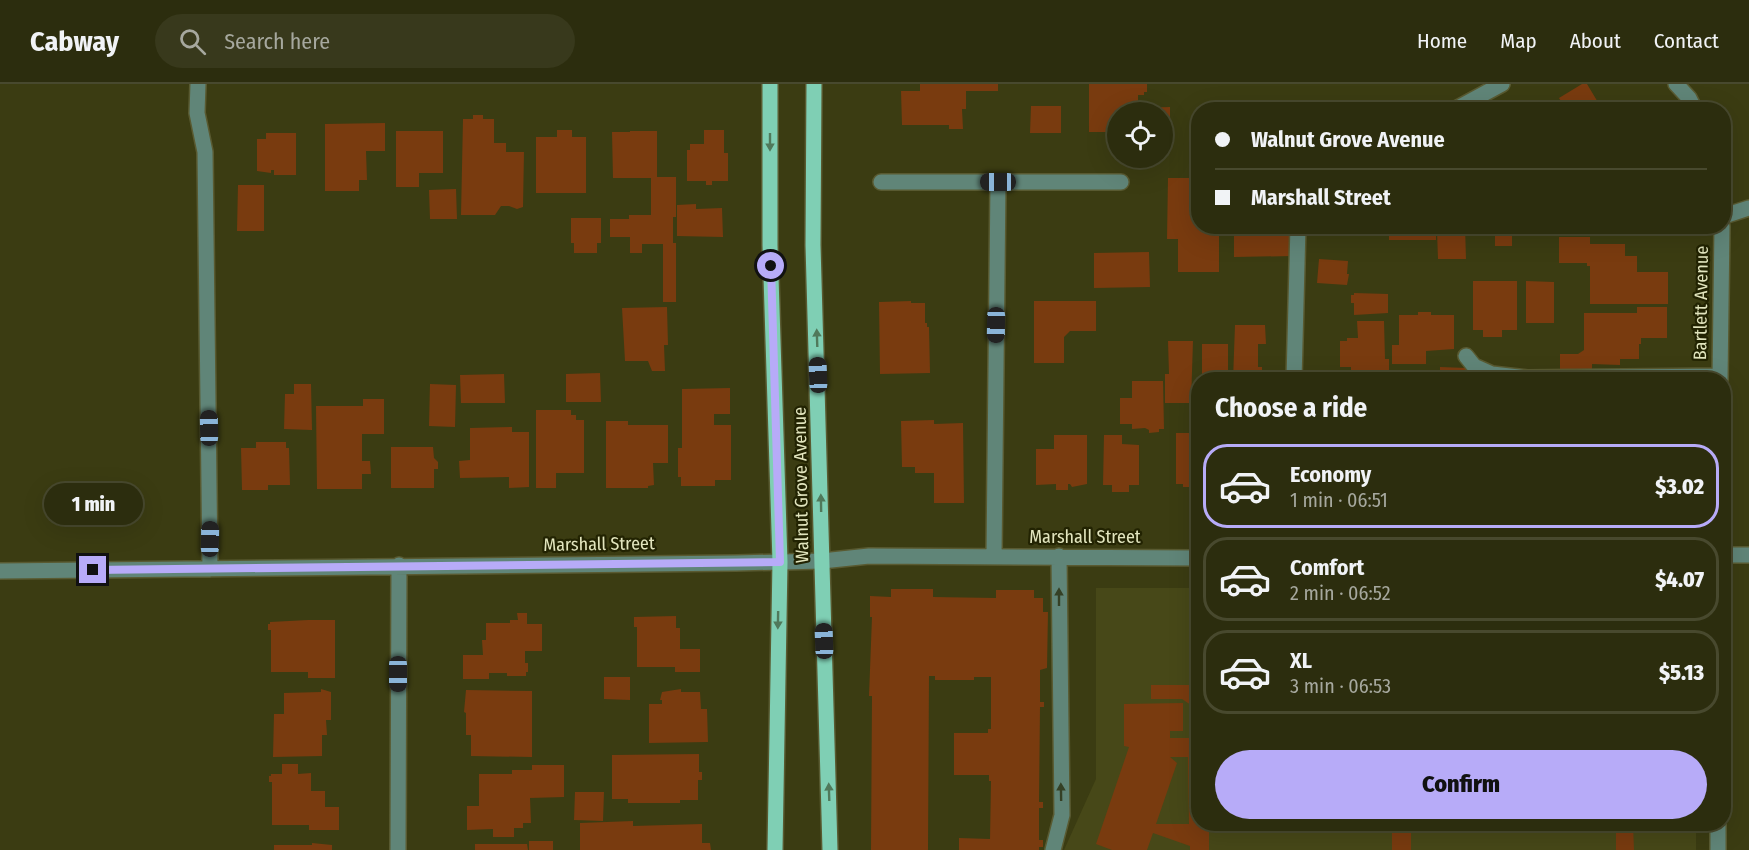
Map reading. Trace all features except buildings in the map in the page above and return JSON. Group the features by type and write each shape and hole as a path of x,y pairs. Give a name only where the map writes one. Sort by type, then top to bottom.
{"main road":[{"name":"Walnut Grove Avenue","path":"770,84 770,245 780,562 775,850"},
{"name":"Walnut Grove Avenue","path":"814,84 813,244 830,850"}],"street":[{"path":"198,84 197,113 205,152 210,569"},
{"path":"1469,102 1502,84"},
{"path":"1676,84 1691,102"},
{"path":"881,182 1121,182"},
{"path":"994,556 998,182"},
{"path":"1731,214 1749,208"},
{"path":"1294,372 1298,234"},
{"name":"Bartlett Avenue","path":"1720,372 1722,234"},
{"path":"1466,356 1474,366 1488,372"},
{"path":"1731,555 1749,555"},
{"name":"Marshall Street","path":"0,571 780,562 822,561 869,556 1191,558"},
{"path":"1053,850 1062,815 1059,556"},
{"path":"398,850 399,566"},
{"path":"1718,831 1718,850"}],"shaded area":[{"path":"1096,588 1191,588 1191,831 1696,831 1696,850 1064,850 1096,779"}],"route":[{"path":"93,570 780,562 771,266"}]}
